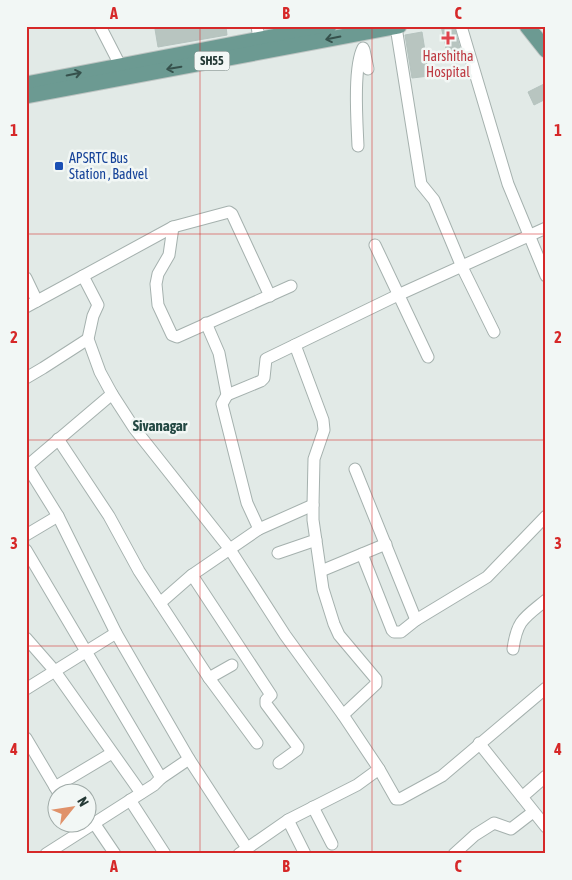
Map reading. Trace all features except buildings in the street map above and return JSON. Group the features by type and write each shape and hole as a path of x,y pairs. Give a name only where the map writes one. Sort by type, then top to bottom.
{"main road":[{"path":"26,84 120,65 258,33 329,26"},
{"name":"SH55","path":"26,96 363,40 397,26"},
{"path":"527,26 546,50"},
{"path":"540,26 546,34"}],"street":[{"path":"100,26 120,65"},
{"path":"397,26 421,184 434,200 462,267 494,332"},
{"path":"461,26 508,184 546,276"},
{"path":"363,40 368,69"},
{"path":"358,146 359,60 363,40"},
{"path":"26,307 173,227 229,212 232,214 270,296"},
{"path":"173,227 169,255 158,274 156,284 158,305 172,335 177,337 291,286"},
{"path":"227,395 262,382 266,360 398,294 546,228"},
{"path":"375,245 428,357"},
{"path":"83,276 98,305 93,316 88,339 100,372 112,394 134,428 229,548 285,635 343,715 379,769 396,799 400,799 442,776 546,688"},
{"path":"26,278 37,301"},
{"path":"206,323 219,353 227,395 222,404 247,503 259,529"},
{"path":"26,378 88,339"},
{"path":"295,345 323,420 324,430 314,459 313,505 323,589 339,635 376,680 376,684 343,715"},
{"path":"112,394 27,466 58,516 116,633 243,851 288,820 357,784 379,769"},
{"path":"58,439 109,516 130,557 209,678 257,743"},
{"path":"355,469 416,620"},
{"path":"160,603 192,575 229,548 259,529 313,505"},
{"path":"26,535 58,516"},
{"path":"362,554 392,630 401,632 416,620 487,577 545,520"},
{"path":"278,554 316,540"},
{"path":"321,571 386,544"},
{"path":"26,550 161,778"},
{"path":"192,575 271,695 266,700 266,704 298,747 297,750 279,763"},
{"path":"513,649 516,630 524,618 546,600"},
{"path":"26,689 116,633"},
{"path":"26,638 54,670 141,793"},
{"path":"209,678 232,665"},
{"path":"26,738 51,782"},
{"path":"479,743 546,827"},
{"path":"68,782 112,752"},
{"path":"98,820 189,759"},
{"path":"522,797 546,776"},
{"path":"130,800 165,854"},
{"path":"313,807 332,844"},
{"path":"454,854 475,835 494,823 511,828 533,812"},
{"path":"288,820 305,854"},
{"path":"98,829 115,854"},
{"path":"46,854 62,849 74,832"}],"place":[{"name":"Harshitha Hospital","path":"448,38"},
{"name":"APSRTC Bus Station , Badvel","path":"59,166"}],"district":[{"name":"Sivanagar","path":"160,425"}]}
